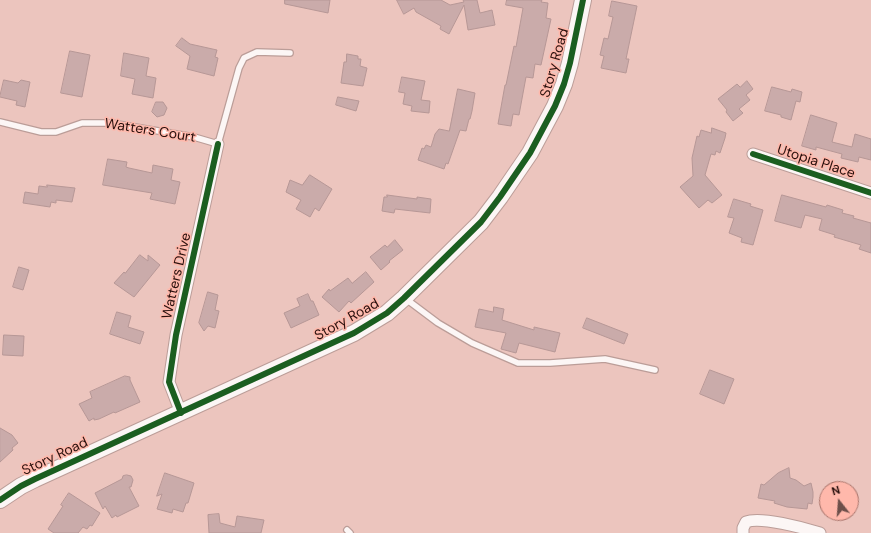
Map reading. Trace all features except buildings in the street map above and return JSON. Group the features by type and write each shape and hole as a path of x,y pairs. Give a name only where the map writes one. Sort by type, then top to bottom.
{"street":[{"name":"Story Road","path":"0,500 21,486 35,479 354,333 387,313 481,222 530,153 555,106 564,84 570,63 583,0"},
{"name":"Watters Drive","path":"181,413 169,382 176,335 218,144"},
{"name":"Utopia Place","path":"754,154 871,193"},
{"path":"744,533 743,528 746,522 750,520 787,525 820,533"}],"lane":[{"name":"Watters Drive","path":"218,144 239,68 244,58 257,52 290,53"},
{"name":"Watters Court","path":"0,122 41,132 56,132 82,123 111,123 194,137 218,144"},
{"path":"404,298 438,323 472,343 518,363 550,364 605,359 655,370"}],"cycle path":[{"path":"0,500 21,486 35,479 354,333 387,313 481,222 530,153 555,106 564,84 570,63 583,0"},
{"path":"181,413 169,382 176,335 218,144"},
{"path":"753,154 871,193"}]}
